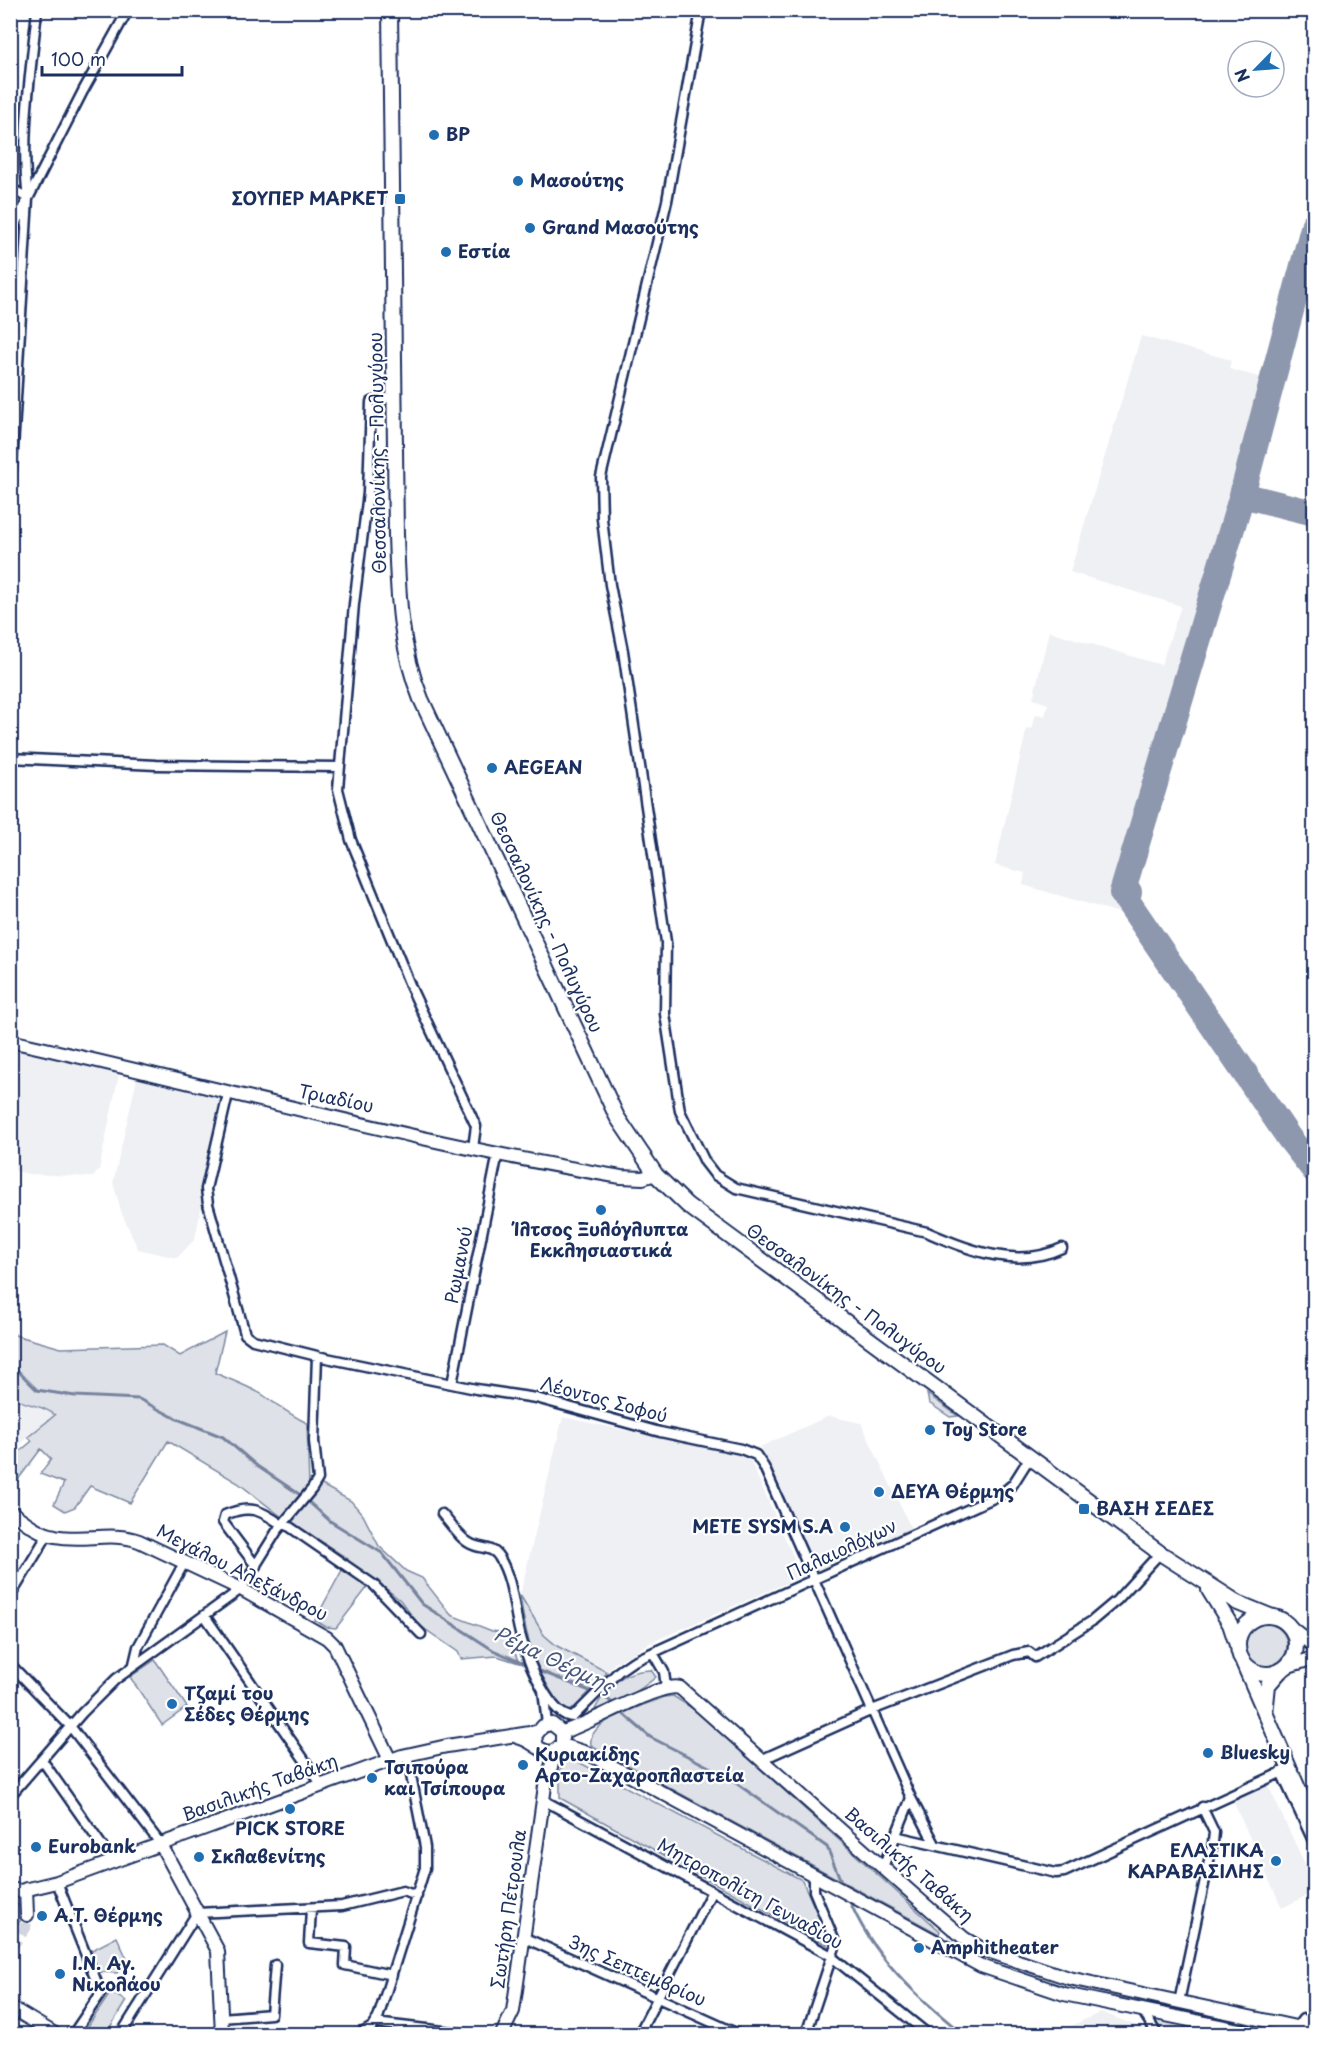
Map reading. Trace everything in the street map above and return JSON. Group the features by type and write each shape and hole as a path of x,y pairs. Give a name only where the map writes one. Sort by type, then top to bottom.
{"main road":[{"name":"Θεσσαλονίκης - Πολυγύρου","path":"390,10 399,612 411,674 609,1102 626,1132 655,1174 687,1205 1160,1553 1238,1603 1270,1617"},
{"name":"Τριαδίου","path":"10,1041 134,1068 228,1094 473,1148 621,1177 643,1178 655,1174"},
{"name":"Μεγάλου Αλεξάνδρου","path":"10,1511 48,1534 68,1538 129,1537 241,1589 320,1634 335,1646 390,1760"},
{"name":"Θεσσαλονίκης - Πολυγύρου","path":"1194,1573 1218,1601 1230,1624 1285,1770 1314,1825"},
{"path":"1314,1646 1285,1623 1270,1617 1249,1622 1240,1635 1241,1656 1257,1672 1265,1674 1314,1658"},
{"path":"1283,1668 1291,1661 1295,1645 1291,1629 1285,1623"},
{"name":"Θεσσαλονίκης - Πολυγύρου","path":"1265,1716 1268,1685 1283,1668"},
{"path":"562,1732 586,1725 666,1687"},
{"name":"Βασιλικής Ταβάκη","path":"666,1687 676,1687 686,1692 965,1939 999,1956 1069,1978 1314,2031"},
{"path":"547,1724 556,1726 562,1732 559,1748 548,1753 539,1748 536,1732 547,1724"},
{"name":"Βασιλικής Ταβάκη","path":"10,1889 26,1889 57,1882 390,1760 536,1732"},
{"name":"Βασιλικής Ταβάκη","path":"510,1737 525,1738 539,1748"},
{"name":"Σωτήρη Πέτρουλα","path":"539,1748 545,1786"},
{"name":"Βασιλικής Ταβάκη","path":"559,1748 603,1761 963,1957 995,1971 1064,1994 1258,2034"},
{"name":"Σωτήρη Πέτρουλα","path":"505,2033 513,2011 545,1786 559,1748"},
{"path":"160,1843 218,1951 222,2034"},
{"path":"26,1889 27,1915"},
{"path":"995,1971 999,1956"},
{"path":"10,2007 55,2034"}],"street":[{"path":"10,499 28,198 26,154 36,10"},
{"path":"10,234 128,10"},
{"path":"701,10 667,201 600,477 602,519 610,585 623,651 666,942 665,1014 680,1111 705,1162 715,1174 736,1188 927,1232 957,1245 987,1253 1022,1259 1043,1257 1062,1248"},
{"path":"10,188 28,198"},
{"path":"395,396 371,402 368,493 354,604 338,789 351,840 412,990 476,1126 473,1148"},
{"path":"10,758 156,765 340,767"},
{"name":"Λέοντος Σοφού","path":"228,1094 206,1189 208,1204 245,1334 252,1340 317,1356 452,1384 536,1398 756,1455 764,1467 911,1798 935,1844"},
{"name":"Ρωμανού","path":"452,1384 498,1153"},
{"path":"10,1796 99,1695 134,1664 241,1589 283,1524 312,1489 318,1479 314,1441 317,1356"},
{"name":"Παλαιολόγων","path":"543,1687 562,1715 573,1718 619,1671 653,1653 1000,1495 1013,1484 1030,1457"},
{"path":"256,1566 223,1522 225,1515 242,1509 256,1509 283,1524 374,1585 421,1634"},
{"path":"442,1514 470,1544 486,1547 498,1554 511,1584 520,1638 543,1687 547,1724"},
{"path":"10,1597 48,1534"},
{"path":"763,1759 872,1710 1013,1655 1029,1652 1035,1657 1092,1621 1117,1600 1160,1553"},
{"path":"134,1664 138,1647 184,1563"},
{"path":"205,1616 321,1784"},
{"path":"653,1653 664,1672 666,1687"},
{"path":"10,1664 70,1726 160,1843"},
{"path":"360,2034 375,2023 425,1868 424,1847 407,1755"},
{"path":"42,1760 112,1860"},
{"path":"895,1836 1056,1873 1064,1872 1285,1770 1314,1843"},
{"path":"883,1868 911,1798"},
{"name":"Μητροπολίτη Γενναδίου","path":"543,1800 834,1958 928,2034"},
{"path":"1179,2002 1214,1842 1214,1832 1202,1807"},
{"path":"806,2034 834,1958 835,1938 814,1891 814,1874"},
{"path":"57,1882 101,1993 73,2034"},
{"path":"121,2034 197,1913 342,1906 403,1891 417,1896"},
{"path":"639,2034 712,1891"},
{"path":"311,1908 309,1943 346,1947 345,1965 392,1975"},
{"name":"3ης Σεπτεμβρίου","path":"523,1937 738,2034"},
{"path":"221,2018 271,2014 275,1965"},
{"path":"1142,2010 1157,2034"},
{"path":"1297,2027 1303,2019 1314,2022"},
{"path":"375,2023 469,2034"}],"shaded area":[{"path":"1141,336 1231,360 1229,369 1278,382 1123,914 1023,885 1025,873 995,865 1027,728 1032,729 1036,714 1045,716 1048,704 1033,699 1049,631 1161,665 1181,606 1070,572"},
{"path":"11,1049 119,1074 99,1170 93,1177 29,1174 11,1170"},
{"path":"137,1078 223,1098 195,1239 177,1258 138,1249 122,1214 113,1183"},
{"path":"10,1326 15,1335 61,1348 163,1345 180,1356 225,1332 215,1373 263,1395 307,1423 309,1487 282,1517 238,1483 168,1441 130,1503 90,1486 75,1507 65,1511 54,1504 64,1483 40,1474 51,1459 41,1449 11,1489 11,1459 32,1441 28,1437 55,1415 11,1396"},
{"path":"927,1394 958,1416 950,1417 929,1403"},
{"path":"11,1396 19,1402 48,1409 55,1415 11,1452"},
{"path":"829,1416 861,1423 911,1528 900,1537 819,1574 760,1447"},
{"path":"563,1417 744,1456 750,1460 802,1576 650,1643 615,1663 607,1672 557,1646 544,1635 520,1595"},
{"path":"320,1484 351,1501 363,1515 379,1546 406,1571 422,1578 451,1615 492,1631 507,1633 519,1663 497,1656 461,1659 458,1652 419,1625 400,1600 374,1579 336,1628 326,1627 315,1620 348,1559 290,1521"},
{"path":"520,1595 544,1635 557,1646 607,1672 593,1693 573,1711 564,1709 554,1697 539,1670 525,1626"},
{"path":"1266,1624 1280,1631 1287,1645 1280,1659 1266,1666 1252,1659 1245,1645 1252,1631"},
{"path":"155,1660 187,1707 162,1725 130,1677"},
{"path":"651,1670 656,1677 643,1687 617,1703 595,1709 617,1680 632,1673"},
{"path":"673,1696 695,1710 940,1931 939,1934 591,1745 592,1736 607,1721 664,1697"},
{"path":"569,1757 802,1880 827,1935 827,1945 560,1798 560,1771 563,1760"},
{"path":"1268,1785 1314,1884 1314,1892 1282,1908 1233,1801"},
{"path":"11,1901 24,1909 24,1915 11,1934"},
{"path":"117,1937 127,1959 117,1973 99,1972 90,1951"},
{"path":"111,1992 126,2001 106,2034 78,2034 80,2031 84,2032"},
{"path":"1101,2012 1154,2033 1054,2034"},
{"path":"1148,2018 1186,2026 1183,2034 1162,2034"}],"waterway":[{"name":"Ρέμα Θέρμης","path":"10,1363 37,1390 75,1396 139,1399 175,1418 223,1437 257,1466 302,1496 330,1521 382,1553 422,1604 493,1650 529,1666"},
{"name":"Ρέμα Θέρμης","path":"535,1669 605,1697 616,1706"},
{"name":"Ρέμα Θέρμης","path":"620,1711 650,1737 723,1774 827,1847 843,1886"},
{"name":"Ρέμα Θέρμης","path":"848,1897 869,1938 882,1956 928,2005 963,2034"}],"taxiway":[{"path":"1122,893 1242,495 1314,224"},
{"path":"1245,497 1242,495 1314,513"},
{"path":"1129,892 1122,893 1289,1138 1314,1170"}],"tunnel":[{"path":"10,1948 25,1928 27,1915"}],"place":[{"name":"BP","path":"434,135"},
{"name":"Μασούτης","path":"518,181"},
{"name":"ΣΟΥΠΕΡ ΜΑΡΚΕΤ","path":"400,199"},
{"name":"Grand Μασούτης","path":"530,228"},
{"name":"Εστία","path":"446,252"},
{"name":"AEGEAN","path":"492,768"},
{"name":"Ίλτσος Ξυλόγλυπτα Εκκλησιαστικά","path":"601,1210"},
{"name":"Toy Store","path":"930,1430"},
{"name":"ΔΕΥΑ Θέρμης","path":"879,1492"},
{"name":"ΒΑΣΗ ΣΕΔΕΣ","path":"1084,1509"},
{"name":"METE SYSM S.A","path":"845,1527"},
{"name":"Τζαμί του Σέδες Θέρμης","path":"172,1704"},
{"name":"Bluesky","path":"1208,1753"},
{"name":"Κυριακίδης Αρτο-Ζαχαροπλαστεία","path":"523,1765"},
{"name":"Τσιπούρα και Τσίπουρα","path":"372,1778"},
{"name":"PICK STORE","path":"290,1809"},
{"name":"Eurobank","path":"36,1847"},
{"name":"Σκλαβενίτης","path":"199,1857"},
{"name":"ΕΛΑΣΤΙΚΑ ΚΑΡΑΒΑΣΙΛΗΣ","path":"1276,1861"},
{"name":"Α.Τ. Θέρμης","path":"42,1916"},
{"name":"Amphitheater","path":"919,1948"},
{"name":"Ι.Ν. Αγ. Νικολάου","path":"60,1974"}]}
